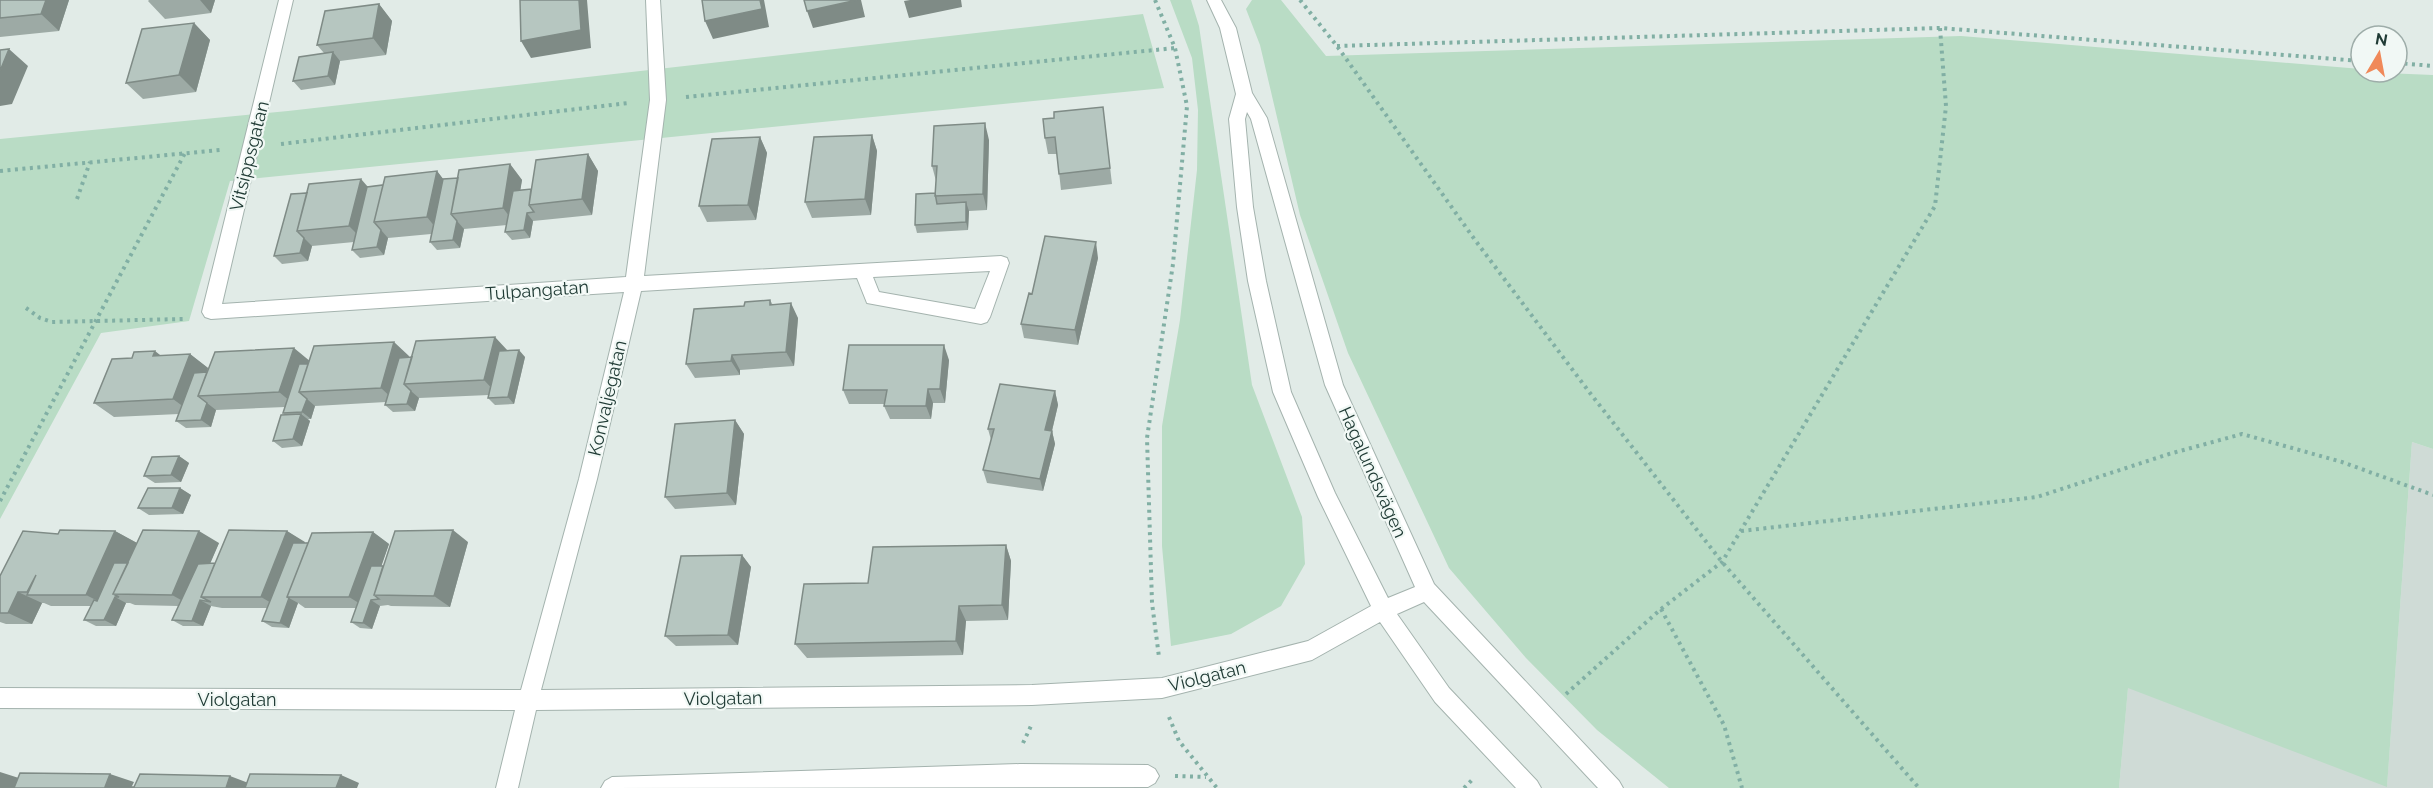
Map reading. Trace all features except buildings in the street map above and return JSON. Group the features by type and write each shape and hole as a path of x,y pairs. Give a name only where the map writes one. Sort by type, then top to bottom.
{"street":[{"name":"Vitsippsgatan","path":"211,312 252,147 285,0"},
{"name":"Konvaljegatan","path":"507,788 528,700 588,479 634,284 658,100 653,0"},
{"name":"Hagalundsvägen","path":"1214,0 1228,28 1244,94 1259,118 1334,385 1427,591 1612,788"},
{"name":"Hagalundsvägen","path":"1244,94 1236,119 1245,207 1257,281 1282,392 1327,497 1383,610 1442,695 1530,788"},
{"name":"Tulpangatan","path":"211,312 1001,263 981,317 873,298 862,273"},
{"name":"Violgatan","path":"0,698 528,700 1032,695 1162,688 1312,650 1383,610 1427,591"},
{"path":"612,788 1020,775 1148,776"}],"path":[{"path":"1155,0 1175,48 1187,106 1173,264 1147,438 1152,603 1167,713 1179,741 1217,788"},
{"path":"1300,0 1337,46 1475,240 1590,393 1722,562 1919,788"},
{"path":"1337,46 1940,28 2349,60"},
{"path":"1561,698 1660,609 1722,562 1935,206 1946,106 1940,28"},
{"path":"0,171 252,147 658,100 1175,48"},
{"path":"2409,64 2433,66"},
{"path":"0,501 185,152"},
{"path":"77,199 90,162"},
{"path":"26,308 40,318 52,322 194,319 211,312"},
{"path":"1740,531 2037,497 2169,454 2242,434 2342,462 2433,495"},
{"path":"1660,609 1724,725 1742,788"},
{"path":"1020,775 1022,744 1031,727 1032,695"},
{"path":"1464,788 1472,780"}],"shaded area":[{"path":"2412,442 2433,449 2433,788 2119,788 2128,687 2387,786"}],"green space":[{"path":"1170,0 1191,0 1199,26 1252,385 1302,517 1305,564 1281,606 1231,634 1171,646 1162,546 1162,426 1180,320 1197,170 1198,110 1192,58"},
{"path":"1252,0 1281,0 1326,56 1961,36 2349,68 2349,84 2409,84 2409,74 2433,75 2433,449 2412,442 2387,787 2128,688 2119,788 1669,788 1597,730 1526,658 1449,568 1348,353 1300,215 1260,45 1246,9"},
{"path":"1143,14 1164,88 230,181 189,321 101,333 0,519 0,139 288,111"}]}
